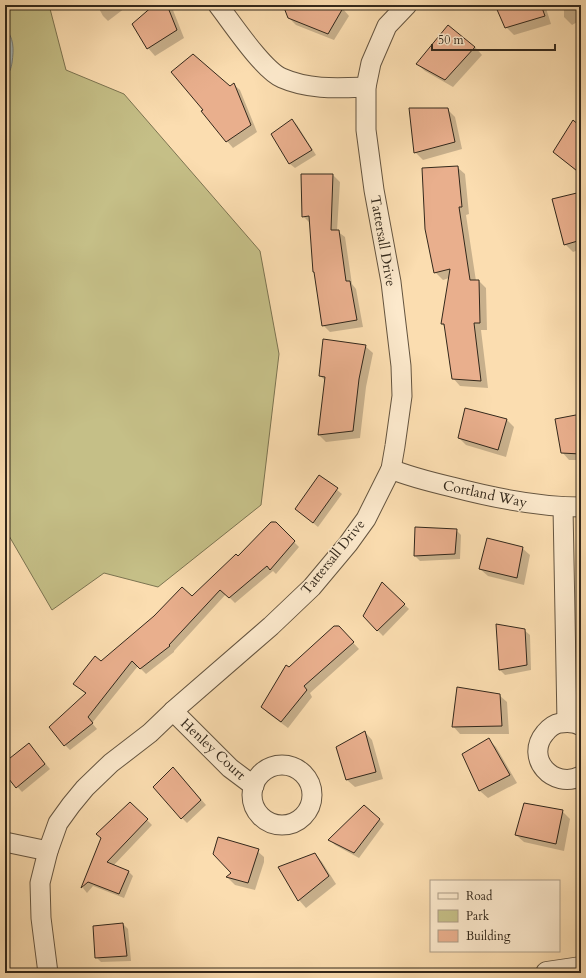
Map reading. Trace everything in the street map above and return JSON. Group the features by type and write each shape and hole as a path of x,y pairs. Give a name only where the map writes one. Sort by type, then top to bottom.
{"street":[{"path":"218,5 264,64 281,78 320,88 366,87"},
{"name":"Tattersall Drive","path":"48,973 40,883 48,851 58,823 70,805 111,763 150,733 173,711 271,626 312,587 348,544 366,519 391,469 402,396 401,366 392,289 374,190 366,130 366,87 371,63 387,26 407,5"},
{"name":"Cortland Way","path":"391,469 407,476 493,498 572,507"},
{"path":"572,507 574,724 557,724 549,729 542,736 538,746 538,756 542,766 548,773 557,778 566,780 575,779 581,776"},
{"name":"Henley Court","path":"173,711 230,768 254,786"},
{"path":"5,842 48,851"},
{"path":"547,973 581,968"}],"green space":[{"path":"5,5 49,5 66,70 124,94 260,251 279,354 261,505 158,587 104,573 52,610 5,529"}],"shaded area":[{"path":"5,27 12,40 13,58 9,72 5,77"}],"building":[{"path":"154,5 167,5 177,30 147,49 132,24"},
{"path":"283,5 336,5 343,8 328,34 288,18"},
{"path":"495,5 541,5 545,16 505,28"},
{"path":"448,25 475,47 445,80 416,64"},
{"path":"193,54 230,86 234,83 251,125 226,142 201,111 203,110 171,72"},
{"path":"409,108 448,108 455,142 414,153"},
{"path":"292,119 312,150 289,164 271,134"},
{"path":"573,120 581,127 581,174 553,152"},
{"path":"458,166 462,207 459,207 470,280 479,280 480,323 474,323 481,381 452,379 444,324 441,324 450,269 434,273 425,229 422,168"},
{"path":"301,174 333,174 331,230 339,230 346,281 350,281 357,320 322,326 313,272 309,216 302,217"},
{"path":"581,192 581,240 564,245 552,199"},
{"path":"323,339 366,345 359,379 353,431 318,435 325,377 319,376"},
{"path":"465,408 507,419 498,450 458,438"},
{"path":"581,414 581,454 561,453 555,419"},
{"path":"319,475 338,488 313,523 295,509"},
{"path":"271,522 276,522 295,541 270,570 267,566 229,598 220,590 169,645 170,646 140,669 132,661 88,717 93,723 64,746 49,727 86,693 73,684 95,656 101,661 154,616 182,587 192,596 236,554 238,556"},
{"path":"415,527 457,529 455,554 414,556"},
{"path":"487,538 523,547 517,578 479,569"},
{"path":"382,582 405,604 377,631 363,616"},
{"path":"496,624 525,629 527,665 499,670"},
{"path":"334,626 339,626 354,642 304,686 307,690 281,722 261,707 286,665 289,667"},
{"path":"457,687 500,694 502,726 452,727"},
{"path":"365,731 376,772 346,780 336,747"},
{"path":"489,738 510,775 479,791 462,754"},
{"path":"29,743 45,764 16,788 5,774 5,762"},
{"path":"173,767 201,800 181,819 153,787"},
{"path":"130,802 148,819 107,862 129,871 119,894 88,882 81,888 101,838 96,834"},
{"path":"524,803 563,810 556,844 515,835"},
{"path":"364,805 380,819 354,853 328,840"},
{"path":"218,837 259,849 248,883 226,877 231,873 213,854"},
{"path":"315,853 329,876 298,901 278,867"},
{"path":"123,923 127,956 95,958 93,926"}]}
